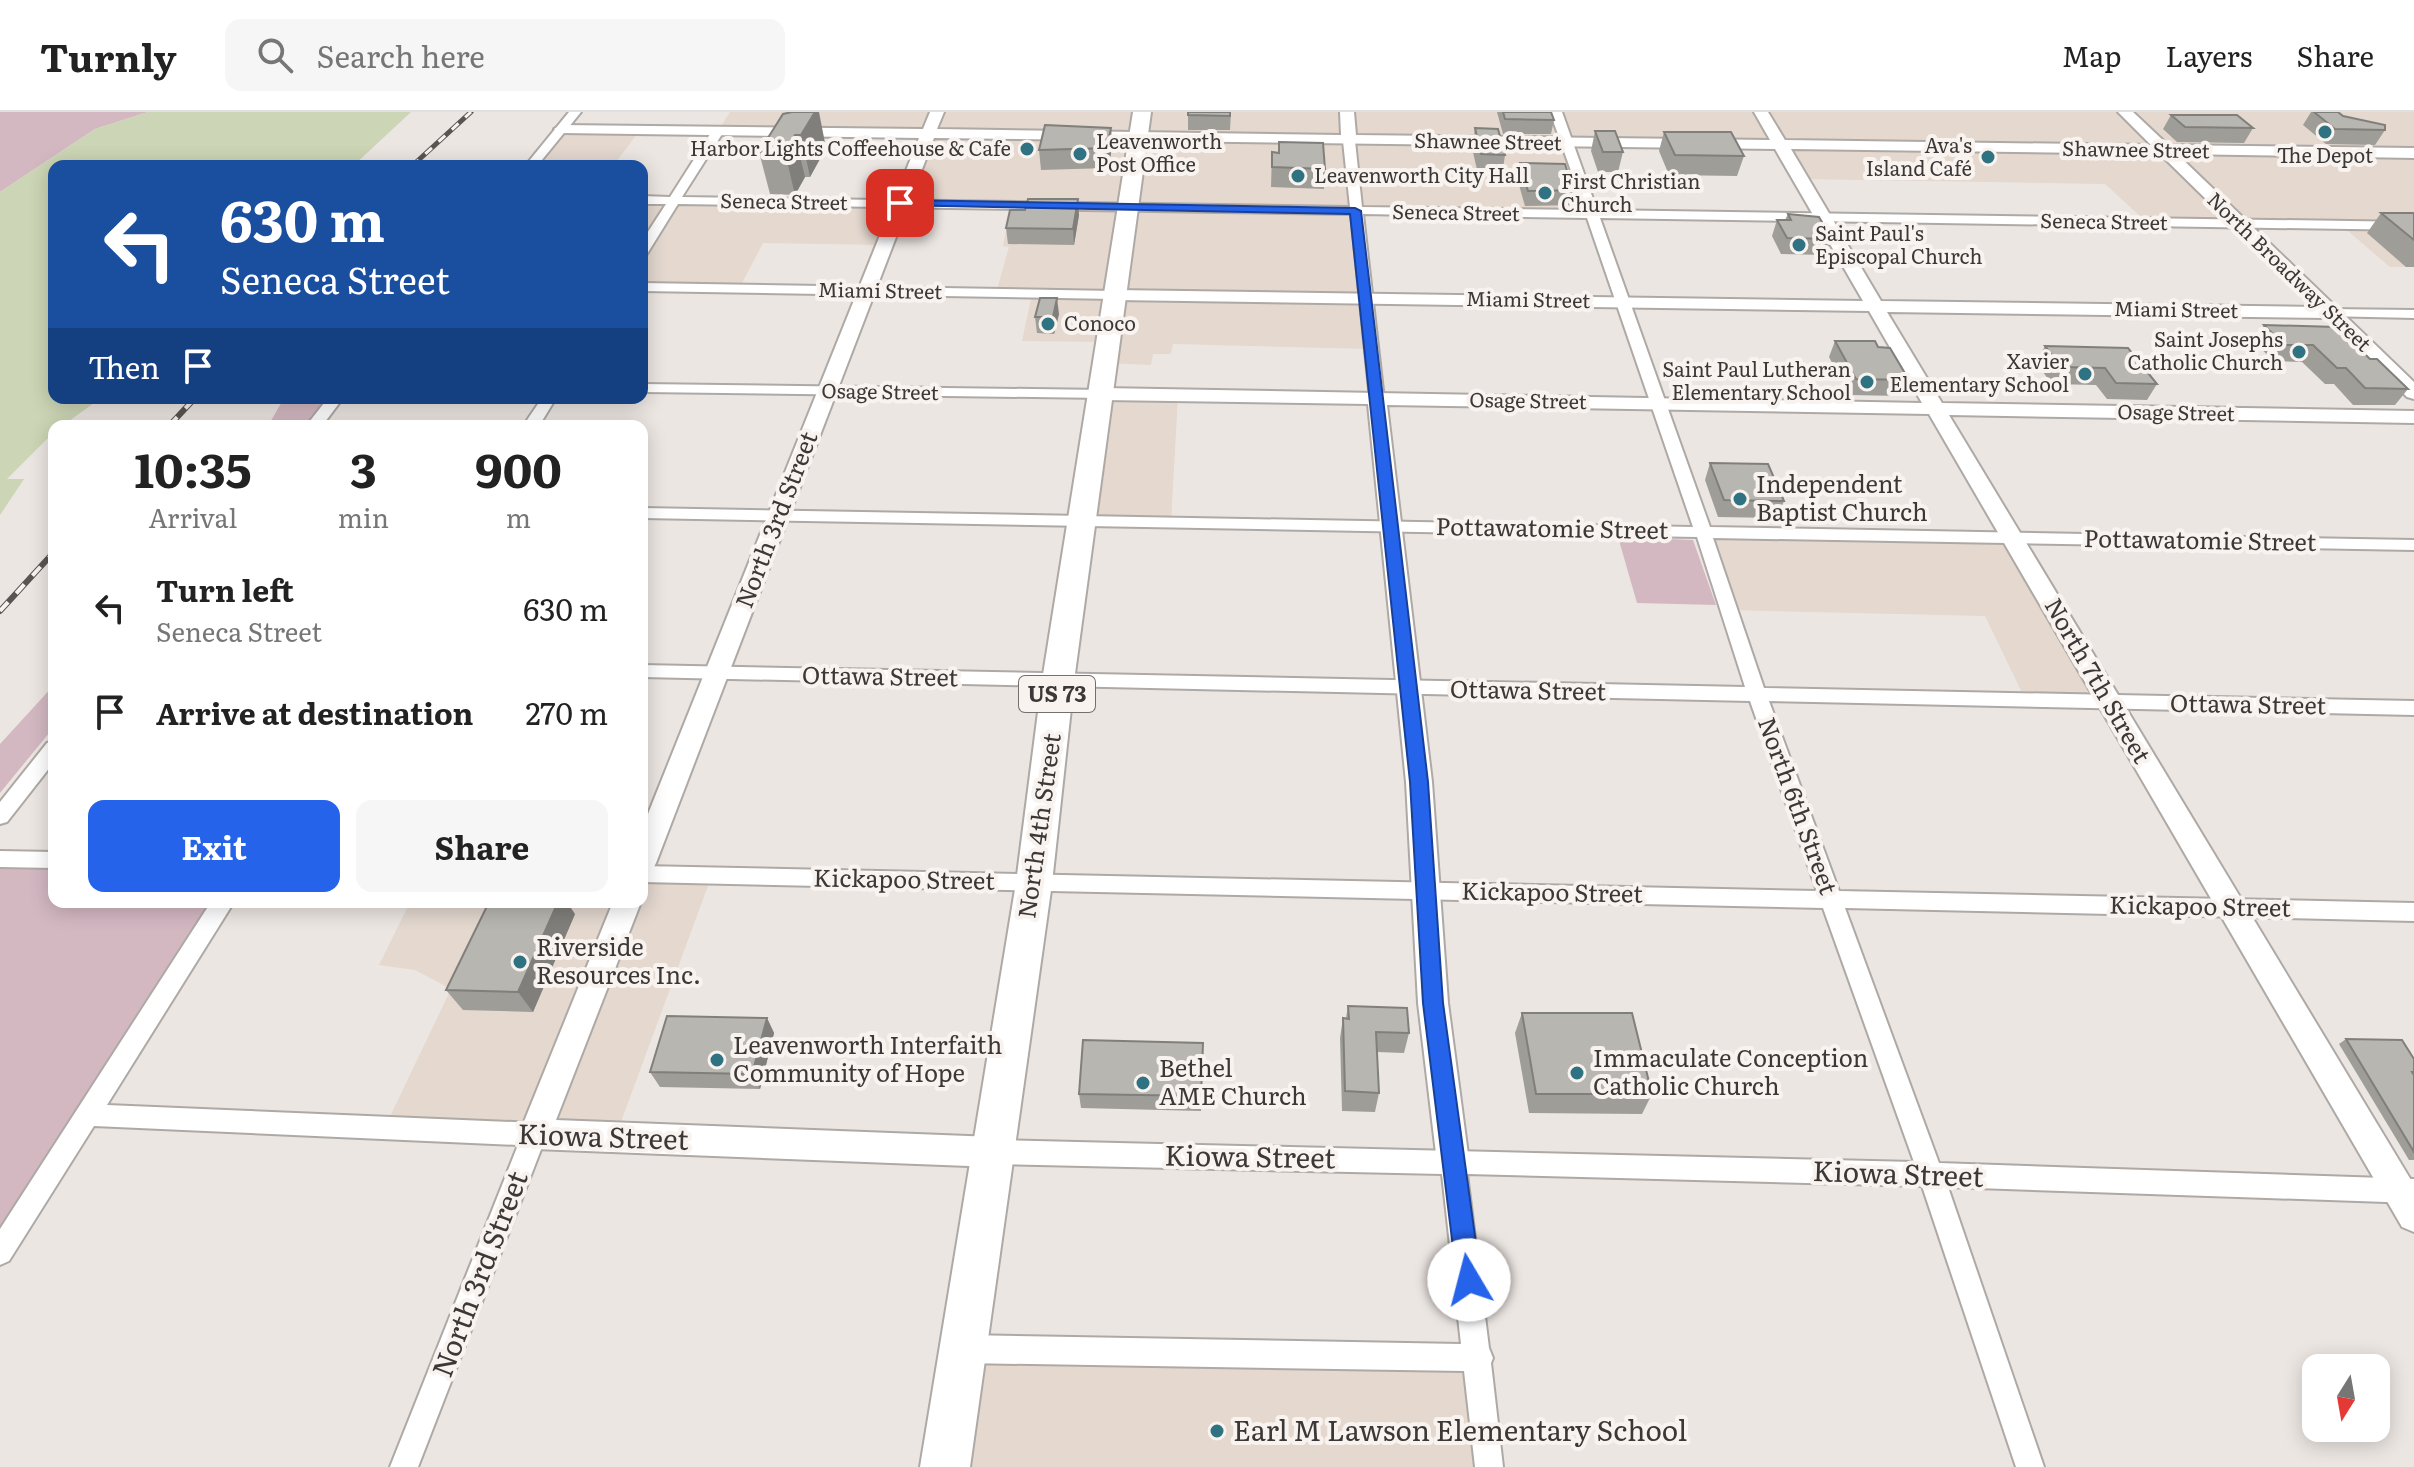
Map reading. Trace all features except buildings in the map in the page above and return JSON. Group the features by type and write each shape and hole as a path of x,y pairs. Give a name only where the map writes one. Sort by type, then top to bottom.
{"highway":[{"name":"US 73","path":"1139,137 1142,112"},
{"name":"North 4th Street","path":"945,1467 1034,883 1058,681 1139,137"}],"street":[{"path":"536,160 575,112"},
{"path":"648,242 729,112"},
{"name":"North 3rd Street","path":"648,848 937,112"},
{"path":"1347,112 1355,211 1419,782 1433,1003 1479,1358 1489,1467"},
{"name":"North 6th Street","path":"1556,112 1660,402 1757,695 1931,1175 2030,1467"},
{"name":"North 7th Street","path":"1761,112 2228,907 2406,1190 2414,1216"},
{"name":"North Broadway Street","path":"2125,112 2414,393"},
{"name":"Shawnee Street","path":"561,129 2414,153"},
{"name":"Seneca Street","path":"648,200 2414,226"},
{"name":"Miami Street","path":"648,287 2414,314"},
{"name":"Osage Street","path":"648,388 1660,402 2414,417"},
{"path":"319,420 331,404"},
{"name":"Pottawatomie Street","path":"648,513 2414,545"},
{"name":"Ottawa Street","path":"648,671 2414,708"},
{"path":"0,816 48,756"},
{"path":"0,859 48,860"},
{"name":"Kickapoo Street","path":"648,874 2414,912"},
{"path":"0,1252 219,908"},
{"name":"North 3rd Street","path":"404,1467 625,908"},
{"name":"Kiowa Street","path":"87,1115 994,1152 2406,1190"},
{"path":"963,1349 1479,1358"}],"shaded area":[{"path":"0,112 148,112 95,129 0,192"},
{"path":"148,112 411,112 359,160 48,160 95,129"},
{"path":"730,112 2414,112 2414,267 2390,267 2341,225 2158,222 2141,217 2105,184 1800,179 1780,146 1568,143 1579,177 1577,209 1356,211 1371,349 1173,344 1171,354 1153,354 1151,365 1106,363 1109,342 1022,341 1032,294 996,293 1009,247 1003,246 1011,206 901,203 884,245 763,243 739,289 648,287 648,200 900,203 929,134 718,131"},
{"path":"561,129 640,130 618,160 536,160"},
{"path":"48,160 48,404 93,404 70,420 48,420 48,438 7,479 24,479 0,515 0,192"},
{"path":"1103,394 1178,396 1171,522 1081,520"},
{"path":"281,404 322,404 309,420 271,420"},
{"path":"1704,532 2012,537 2109,703 2026,701 1985,616 1729,610"},
{"path":"1618,537 1693,540 1716,605 1637,603"},
{"path":"48,692 48,734 0,793 0,744"},
{"path":"0,859 48,860 48,908 219,908 0,1252"},
{"path":"648,874 712,875 615,1138 385,1127 451,989 415,970 379,965 407,908 648,908"},
{"name":"Earl M Lawson Elementary School","path":"963,1349 1479,1358 1489,1467 945,1467"}],"railway":[{"path":"419,160 471,112"},
{"path":"175,420 189,404"},
{"path":"0,611 48,559"}],"place":[{"name":"The Depot","path":"2325,132"},
{"name":"Harbor Lights Coffeehouse & Cafe","path":"1027,149"},
{"name":"Leavenworth Post Office","path":"1080,154"},
{"name":"Ava's Island Café","path":"1988,157"},
{"name":"Leavenworth City Hall","path":"1298,176"},
{"name":"First Christian Church","path":"1545,193"},
{"name":"Saint Paul's Episcopal Church","path":"1799,245"},
{"name":"Conoco","path":"1048,324"},
{"name":"Saint Josephs Catholic Church","path":"2299,352"},
{"name":"Xavier Elementary School","path":"2085,374"},
{"name":"Saint Paul Lutheran Elementary School","path":"1867,382"},
{"name":"Independent Baptist Church","path":"1740,499"},
{"name":"Riverside Resources Inc.","path":"520,962"},
{"name":"Leavenworth Interfaith Community of Hope","path":"717,1060"},
{"name":"Immaculate Conception Catholic Church","path":"1577,1073"},
{"name":"Bethel AME Church","path":"1143,1083"},
{"name":"Earl M Lawson Elementary School","path":"1217,1431"}],"route":[{"path":"900,203 1355,211 1419,782 1433,1003 1469,1280"}]}
